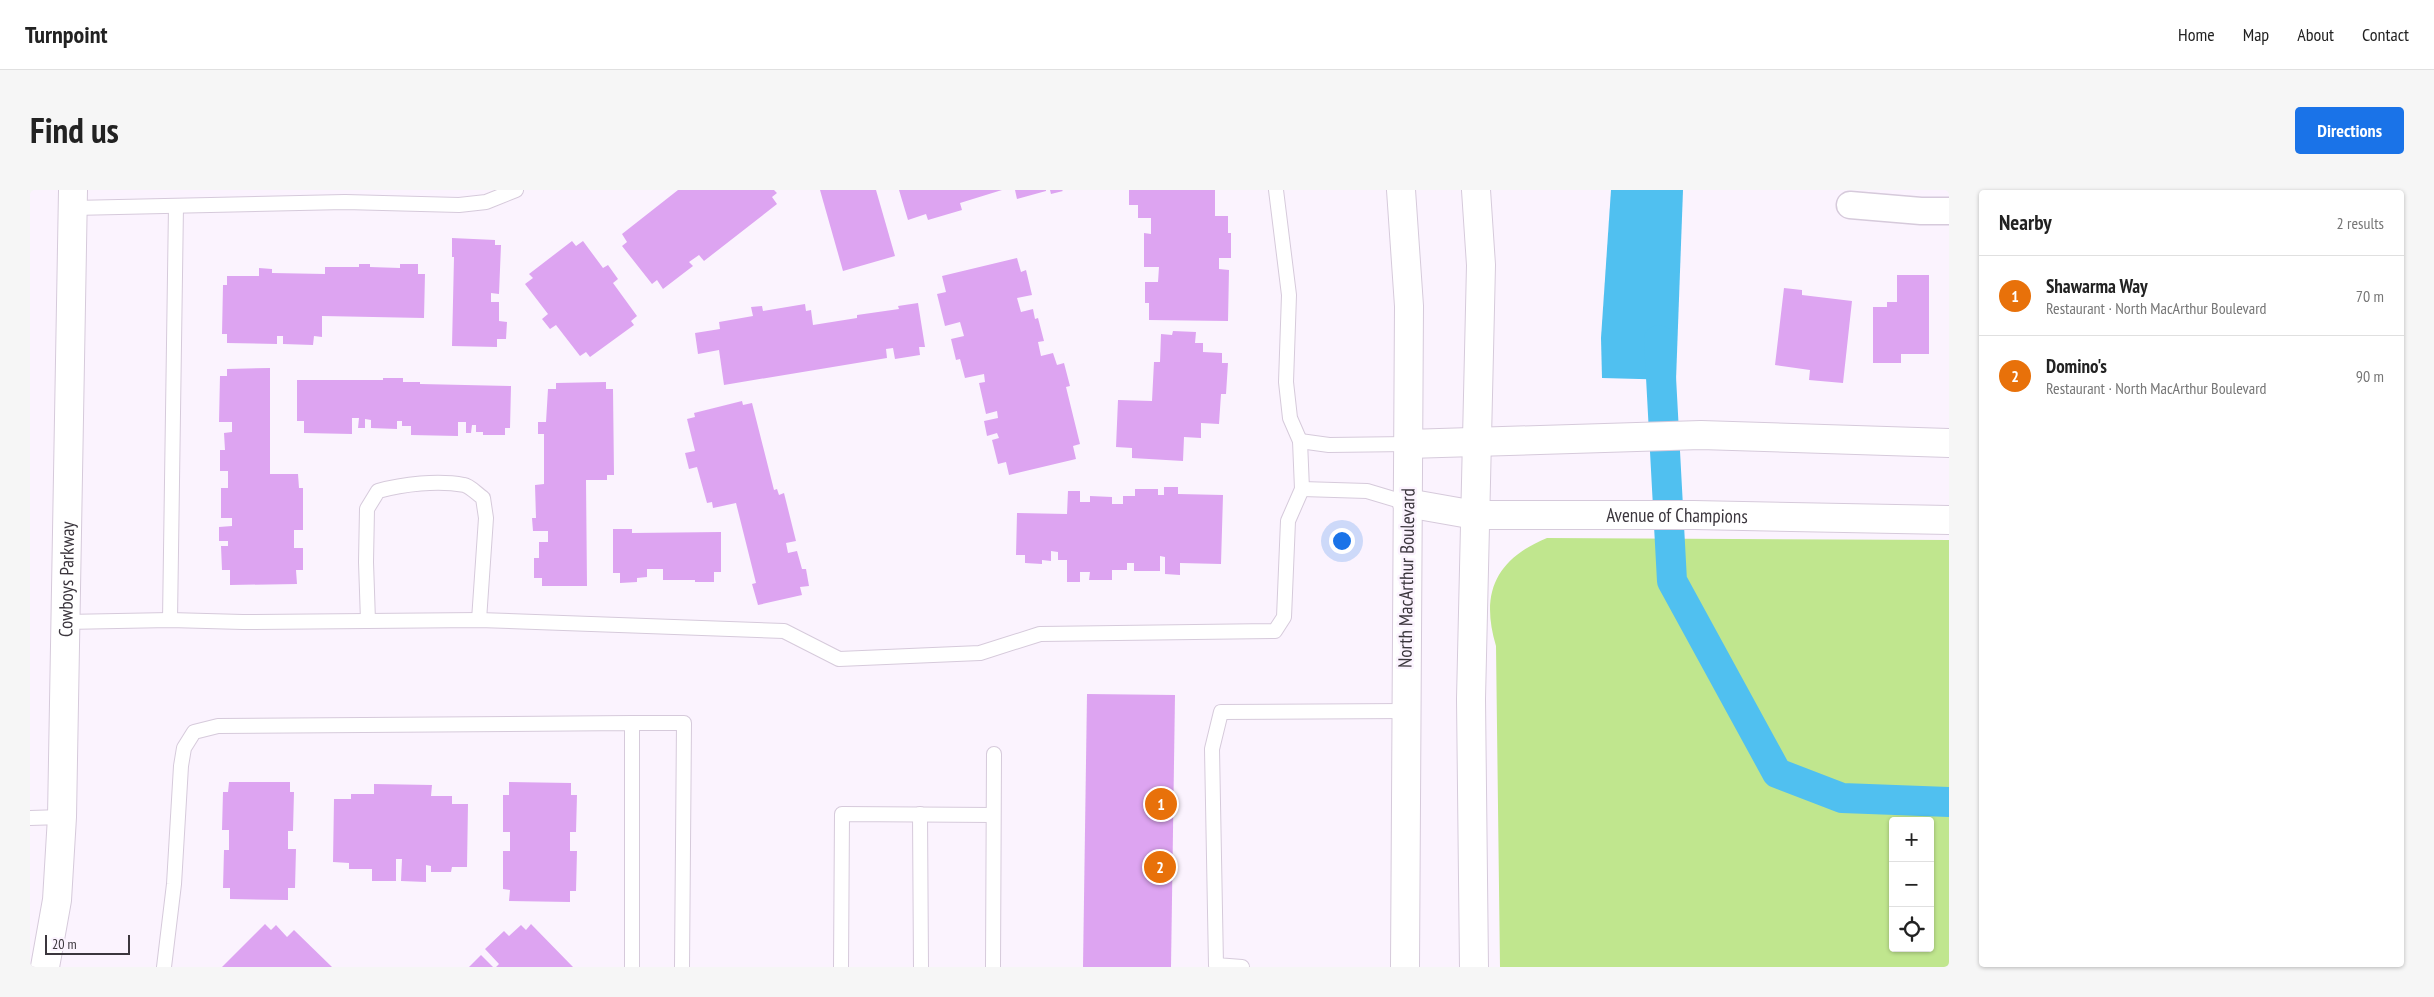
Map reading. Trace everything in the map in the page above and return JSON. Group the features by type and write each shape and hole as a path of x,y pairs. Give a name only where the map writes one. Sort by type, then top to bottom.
{"street":[{"name":"North MacArthur Boulevard","path":"1401,190 1409,306 1404,967"},
{"path":"1474,967 1471,699 1481,265 1476,190"},
{"name":"Cowboys Parkway","path":"45,967 57,900 62,818 73,199"},
{"path":"1850,204 1921,211 1949,211"},
{"path":"1408,444 1701,435 1949,443"},
{"name":"Avenue of Champions","path":"1407,503 1475,515 1613,516 1694,514 1949,520"}],"lane":[{"path":"73,199 176,206 345,202 459,204 486,202 516,190"},
{"path":"65,622 479,620 784,630 839,659 980,653 1040,634 1275,632 1284,617 1288,521 1302,489 1300,441 1290,418 1286,382 1289,295 1276,190"},
{"path":"170,620 176,206"},
{"path":"1300,441 1329,445 1408,444"},
{"path":"368,621 367,509 378,491 402,485 426,484 466,485 483,498 486,518 479,620"},
{"path":"1302,489 1367,491 1407,503"},
{"path":"1242,967 1216,965 1212,749 1221,712 1405,710"},
{"path":"632,723 632,967"},
{"path":"164,967 174,884 180,766 184,748 194,732 218,726 684,723 682,967"},
{"path":"993,967 994,754"},
{"path":"841,967 842,814 994,815"},
{"path":"920,814 921,967"},
{"path":"30,818 62,818"}],"green space":[{"path":"1547,538 1949,540 1949,967 1500,967 1496,646 1490,610 1496,580 1504,567 1515,556"}],"water":[{"path":"1611,190 1683,190 1676,380 1602,378 1601,338"}],"building":[{"path":"678,190 774,190 777,193 772,197 777,204 704,261 699,255 689,262 693,266 663,289 657,280 652,284 622,246 627,242 622,234"},
{"path":"820,190 876,190 895,256 843,271"},
{"path":"899,190 1002,190 960,203 962,210 928,220 926,214 908,220"},
{"path":"1015,190 1046,190 1046,191 1017,199"},
{"path":"1050,190 1062,190 1063,191 1051,194"},
{"path":"1129,190 1215,190 1215,216 1228,216 1228,233 1231,233 1231,258 1219,258 1219,269 1229,270 1228,321 1149,320 1149,303 1145,303 1145,282 1158,282 1159,267 1144,267 1144,233 1151,234 1151,218 1138,218 1138,205 1129,205"},
{"path":"452,238 495,240 495,245 501,245 499,294 491,293 491,302 499,302 499,321 507,322 506,339 497,339 497,347 452,346 454,257 452,257"},
{"path":"572,241 576,246 583,241 603,268 608,265 618,279 613,283 637,316 631,321 634,325 590,357 586,352 580,356 556,325 550,329 542,319 548,314 525,284 533,278 529,274"},
{"path":"1017,258 1021,272 1026,270 1032,295 1017,298 1021,312 1033,309 1035,319 1038,318 1044,341 1038,342 1041,356 1053,353 1057,365 1064,363 1070,386 1066,387 1080,444 1073,446 1076,459 1009,475 1006,462 998,464 992,440 999,438 997,433 987,436 984,421 998,418 997,411 986,414 979,383 985,382 984,374 965,378 960,359 956,360 951,339 964,336 960,322 945,326 937,294 946,292 942,276"},
{"path":"359,264 370,264 370,267 400,268 400,264 418,264 418,274 425,274 424,318 322,316 322,337 314,336 313,345 283,344 283,336 277,336 277,344 227,343 227,334 222,334 223,285 227,285 227,276 259,276 259,268 272,269 272,273 325,274 325,267 359,267"},
{"path":"1897,275 1929,275 1929,354 1901,354 1901,363 1873,363 1873,307 1887,307 1887,302 1897,302"},
{"path":"1784,288 1802,290 1802,295 1852,301 1843,383 1809,380 1810,370 1775,365"},
{"path":"918,303 925,347 919,347 920,355 895,359 893,348 886,349 887,358 724,385 719,350 698,354 695,333 720,329 719,322 753,316 751,307 762,306 763,311 805,304 806,311 811,310 813,325 857,318 857,315 899,309 898,306"},
{"path":"1173,331 1196,332 1195,343 1203,343 1203,352 1222,353 1222,363 1228,363 1226,394 1221,394 1219,424 1201,423 1201,438 1184,437 1183,461 1132,458 1132,448 1116,447 1118,400 1152,401 1154,362 1160,362 1161,334 1172,335"},
{"path":"270,368 270,474 298,474 299,488 303,488 303,530 294,530 294,548 303,548 303,570 296,570 297,584 230,585 230,570 222,570 221,546 228,546 228,541 219,541 219,527 232,526 232,518 221,518 221,488 228,488 228,471 220,471 220,450 225,450 224,433 232,432 232,422 219,422 220,376 227,376 227,369"},
{"path":"383,378 403,378 403,382 420,382 420,384 511,386 510,428 505,428 505,435 483,435 483,432 476,432 476,425 472,425 471,433 466,433 466,422 458,422 458,436 411,435 411,426 402,426 402,421 397,421 397,429 371,428 371,420 365,419 365,428 358,428 359,418 352,418 352,434 304,433 304,421 297,421 297,380 383,380"},
{"path":"606,382 606,389 613,389 614,475 607,475 607,480 586,480 587,586 542,586 542,578 534,578 534,558 539,558 539,542 548,542 548,531 533,531 532,518 536,518 535,485 544,484 544,434 538,434 538,422 546,422 548,389 556,389 556,383"},
{"path":"742,401 743,405 752,403 774,490 777,489 779,495 784,493 796,541 786,543 788,553 797,551 802,569 806,569 809,586 800,587 802,595 758,605 752,584 756,583 736,503 713,508 712,502 707,503 697,467 689,469 685,453 695,451 687,419 695,417 694,413"},
{"path":"1164,487 1178,487 1178,494 1223,495 1221,564 1180,563 1180,575 1165,574 1165,557 1160,556 1160,571 1134,571 1134,563 1127,563 1127,570 1112,570 1112,580 1089,580 1090,572 1080,572 1080,582 1067,582 1067,560 1058,560 1058,552 1051,551 1051,561 1042,560 1042,564 1025,563 1025,555 1016,555 1017,513 1067,514 1068,491 1080,491 1080,502 1090,502 1090,496 1112,497 1112,504 1123,504 1123,496 1135,496 1135,489 1158,489 1158,495 1164,495"},
{"path":"613,529 632,529 632,533 721,532 721,572 714,572 714,582 695,582 695,580 663,580 663,569 647,569 647,577 637,578 637,582 620,583 620,573 613,573"},
{"path":"1087,694 1175,695 1171,967 1083,967"},
{"path":"229,782 290,782 290,792 294,792 293,831 288,831 288,849 296,849 295,888 288,888 288,900 230,899 230,888 223,888 224,850 229,850 229,830 222,830 223,792 228,792"},
{"path":"509,782 571,783 571,795 577,795 576,832 570,832 570,851 577,851 576,891 570,891 570,902 509,901 510,890 503,889 503,851 510,851 510,832 503,832 503,795 509,795"},
{"path":"374,784 432,785 431,796 452,796 452,804 468,804 467,867 452,867 451,872 431,872 431,866 426,865 426,882 401,881 402,859 396,859 396,881 372,881 372,869 349,869 349,863 333,862 334,799 351,799 351,794 374,794"},
{"path":"265,924 271,930 276,925 287,937 294,930 332,967 222,967"},
{"path":"531,924 573,967 496,967 499,964 485,949 504,931 509,936 521,925 526,930"},
{"path":"481,955 493,967 469,967"}],"waterway":[{"path":"1659,340 1672,581 1777,773 1842,798 1949,802"}],"place":[{"name":"Shawarma Way","path":"1161,804"},
{"name":"Domino's","path":"1160,867"}]}
